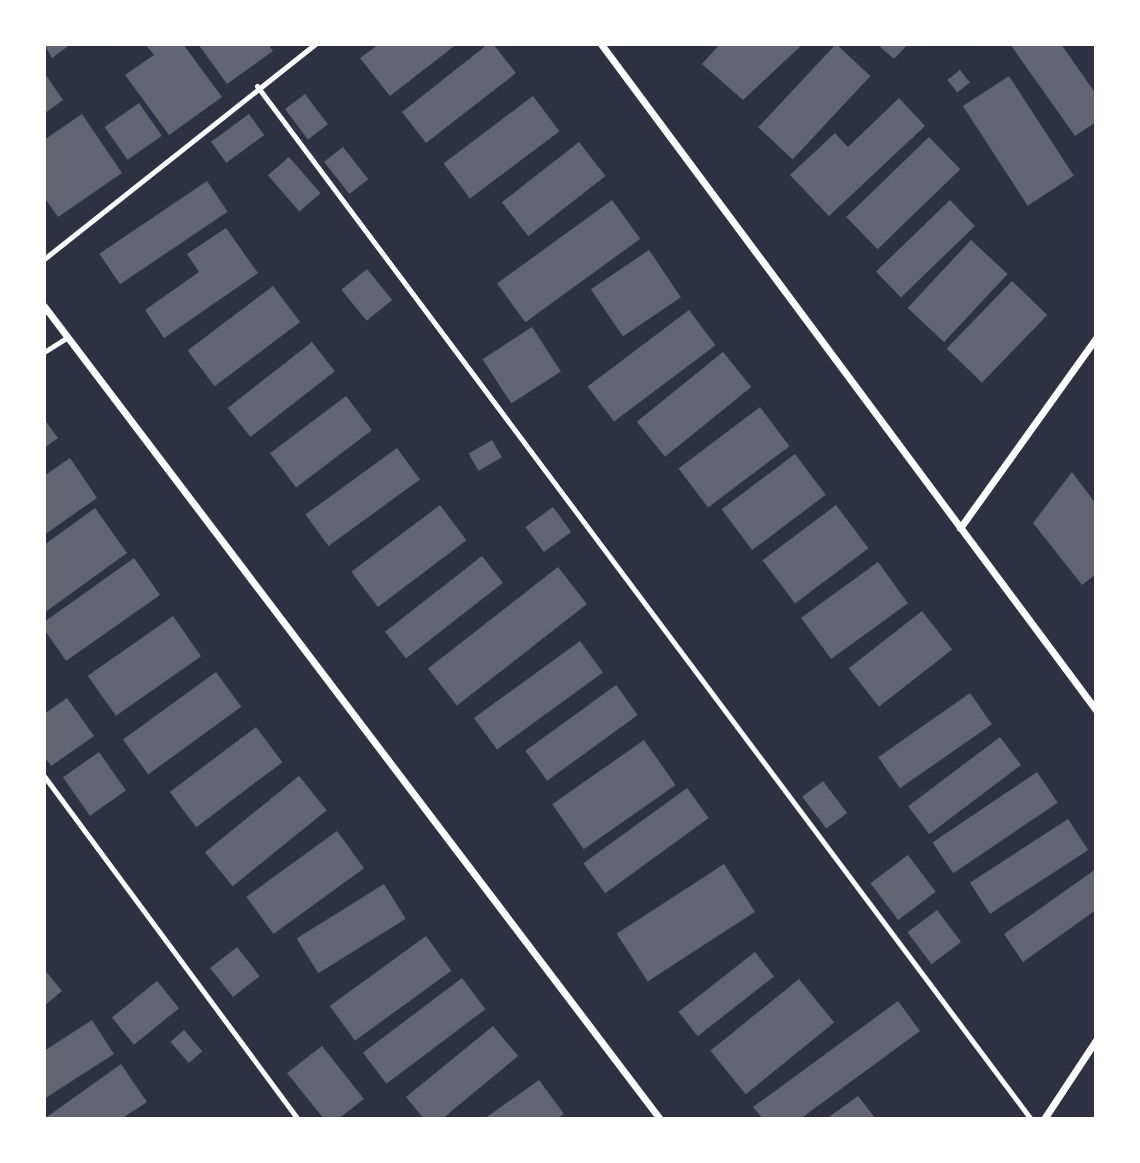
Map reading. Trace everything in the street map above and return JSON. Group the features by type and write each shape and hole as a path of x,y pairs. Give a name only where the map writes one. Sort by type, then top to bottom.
{"street":[{"path":"601,44 1096,710"},
{"path":"44,306 660,1119"},
{"path":"960,528 1096,338"},
{"path":"1044,1119 1096,1040"}],"lane":[{"path":"44,259 257,86 315,44"},
{"path":"257,86 1031,1119"},
{"path":"44,352 68,337"},
{"path":"44,776 298,1119"}],"building":[{"path":"44,44 71,44 52,58"},
{"path":"145,44 183,44 222,97 169,135 125,75 154,55"},
{"path":"198,44 268,44 273,51 227,84"},
{"path":"379,44 457,44 390,96 360,58"},
{"path":"488,44 493,44 516,73 426,143 402,112"},
{"path":"720,44 803,44 743,100 702,64"},
{"path":"836,44 870,76 793,159 758,127"},
{"path":"877,44 908,44 894,59"},
{"path":"1010,44 1061,44 1096,94 1096,122 1075,136"},
{"path":"960,70 970,83 957,92 947,80"},
{"path":"44,72 63,100 44,114"},
{"path":"1009,76 1074,176 1028,206 963,106"},
{"path":"305,94 328,124 308,139 285,109"},
{"path":"533,96 559,131 470,199 444,163"},
{"path":"899,98 925,126 829,216 790,175 835,133 848,147"},
{"path":"139,103 162,136 128,160 105,127"},
{"path":"82,114 122,173 58,217 44,197 44,140"},
{"path":"249,114 264,135 226,163 211,142"},
{"path":"929,137 960,169 878,249 846,217"},
{"path":"579,142 605,176 528,236 502,202"},
{"path":"343,147 368,179 349,194 324,162"},
{"path":"289,157 320,193 299,212 268,175"},
{"path":"207,181 228,212 120,284 99,254"},
{"path":"612,200 640,239 525,322 497,283"},
{"path":"950,200 975,226 901,297 876,272"},
{"path":"226,228 258,273 164,338 145,310 199,272 187,254"},
{"path":"971,240 1008,274 944,342 908,308"},
{"path":"649,250 681,297 623,336 591,289"},
{"path":"367,269 392,300 367,321 341,290"},
{"path":"1012,281 1047,315 982,383 947,349"},
{"path":"273,286 300,322 215,386 188,350"},
{"path":"689,310 715,345 614,422 588,386"},
{"path":"532,327 561,371 511,404 483,359"},
{"path":"312,342 335,371 250,437 228,408"},
{"path":"723,352 751,387 665,457 637,422"},
{"path":"346,396 372,430 296,488 270,453"},
{"path":"760,407 789,446 708,508 679,468"},
{"path":"44,419 58,438 44,448"},
{"path":"492,440 502,457 479,471 469,454"},
{"path":"397,448 420,480 329,546 306,514"},
{"path":"795,454 826,495 752,550 722,509"},
{"path":"70,458 97,498 44,535 44,476"},
{"path":"1072,472 1096,504 1096,574 1082,585 1033,523"},
{"path":"440,505 466,540 378,607 351,572"},
{"path":"836,505 868,548 795,603 763,560"},
{"path":"553,507 571,532 544,552 525,527"},
{"path":"95,508 127,553 44,613 44,545"},
{"path":"482,556 503,583 406,659 385,632"},
{"path":"134,558 160,595 66,661 44,629 44,622"},
{"path":"878,562 908,603 831,659 801,618"},
{"path":"558,567 587,604 457,706 428,669"},
{"path":"922,611 952,650 879,707 849,668"},
{"path":"173,616 201,656 116,716 88,676"},
{"path":"580,641 603,673 497,750 474,718"},
{"path":"216,672 241,707 148,774 123,740"},
{"path":"616,685 638,715 547,781 525,751"},
{"path":"970,693 992,724 900,788 878,757"},
{"path":"67,698 94,736 51,766 44,756 44,714"},
{"path":"256,727 282,762 196,827 170,792"},
{"path":"1000,737 1021,765 929,834 908,806"},
{"path":"644,740 676,785 584,849 552,804"},
{"path":"99,752 126,791 90,816 63,777"},
{"path":"1037,772 1058,803 953,873 933,842"},
{"path":"299,776 327,810 233,886 205,852"},
{"path":"823,781 847,813 826,829 802,797"},
{"path":"687,788 709,818 605,893 583,863"},
{"path":"1068,819 1088,850 990,914 970,883"},
{"path":"337,831 364,868 273,934 246,897"},
{"path":"908,855 936,892 898,920 870,883"},
{"path":"724,864 755,912 648,982 617,934"},
{"path":"1096,869 1096,910 1023,962 1004,934"},
{"path":"384,884 406,919 318,973 297,939"},
{"path":"937,910 961,942 932,964 907,932"},
{"path":"426,936 451,971 355,1041 330,1006"},
{"path":"237,947 260,976 233,997 210,968"},
{"path":"755,952 774,976 698,1036 679,1012"},
{"path":"44,969 62,991 44,1006"},
{"path":"462,978 485,1009 386,1084 363,1053"},
{"path":"799,979 834,1023 746,1094 710,1051"},
{"path":"157,981 179,1008 134,1045 112,1018"},
{"path":"898,1001 920,1031 800,1119 763,1119 753,1107"},
{"path":"92,1020 114,1054 44,1099 44,1051"},
{"path":"493,1026 518,1056 442,1119 424,1119 406,1097"},
{"path":"184,1030 202,1051 189,1063 170,1042"},
{"path":"322,1046 364,1099 338,1119 324,1119 287,1073"},
{"path":"121,1064 147,1102 121,1119 44,1119"},
{"path":"539,1080 564,1114 556,1119 484,1119"},
{"path":"858,1096 876,1119 826,1119"}]}
